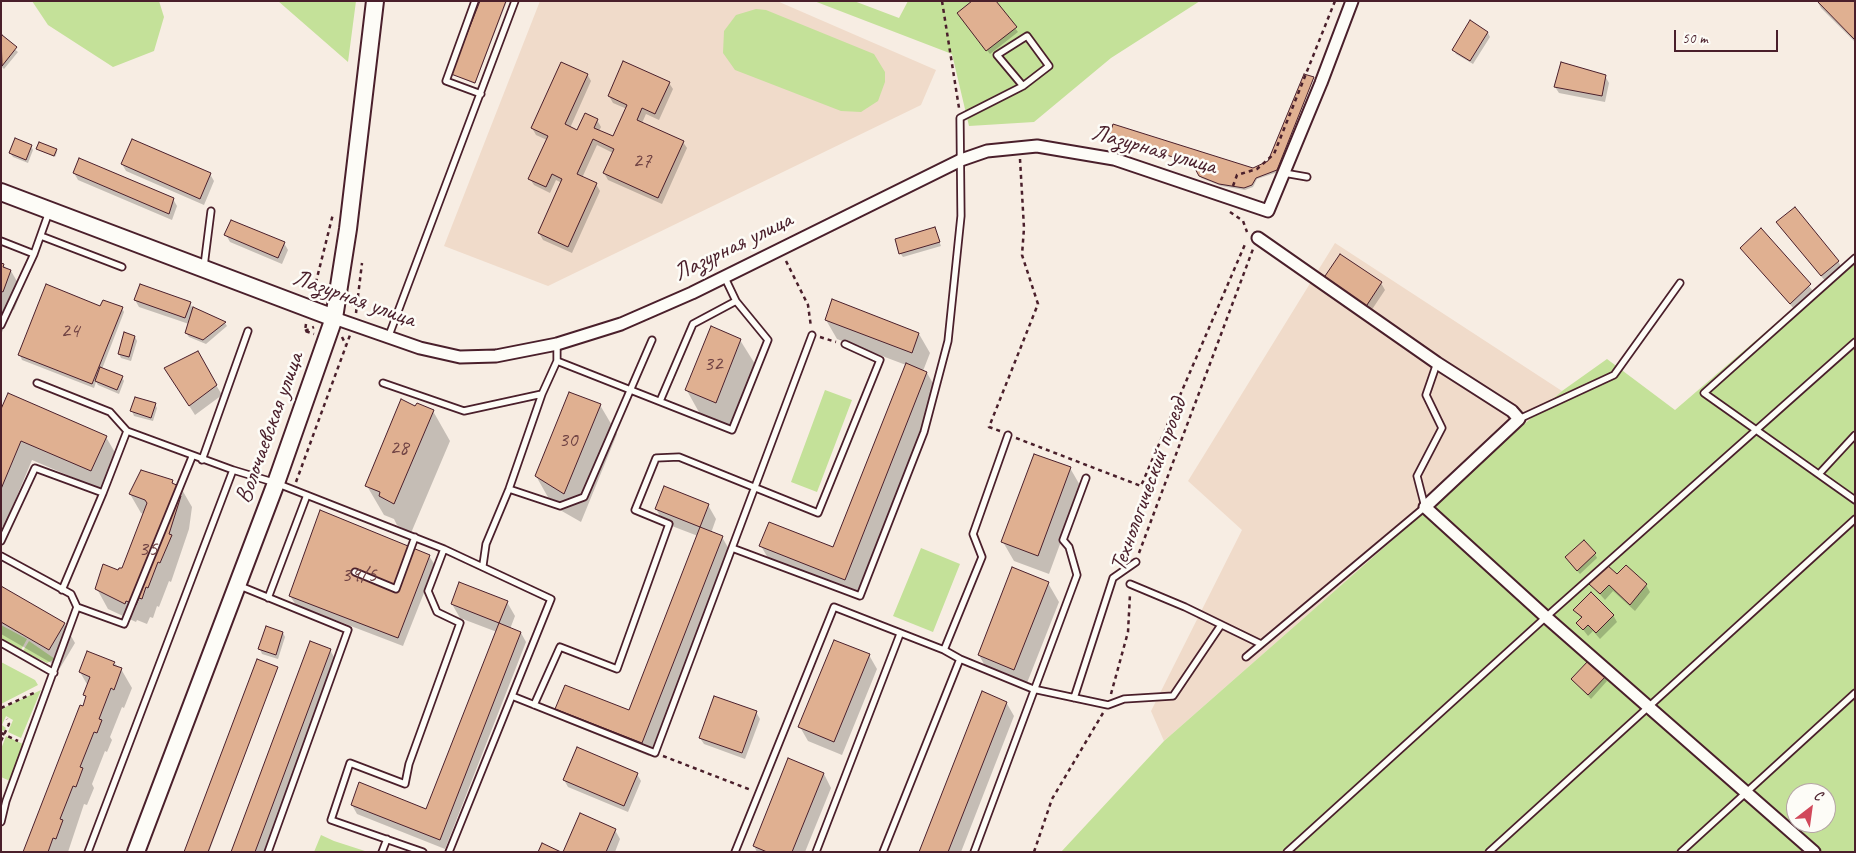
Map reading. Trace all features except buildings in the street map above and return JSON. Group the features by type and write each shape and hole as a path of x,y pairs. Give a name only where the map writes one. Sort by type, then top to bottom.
{"street":[{"name":"Волочаевская улица","path":"136,852 276,483 334,318 348,229 375,1"},
{"name":"Лазурная улица","path":"1,192 388,338 420,348 460,357 496,356 557,344 620,324 725,278 961,160 987,151 1037,146 1114,158 1268,211 1352,1"},
{"path":"1258,238 1437,363 1512,411 1519,419 1426,507 1546,617 1814,852"}],"lane":[{"path":"474,1 446,81 481,94"},
{"path":"388,338 515,1"},
{"path":"732,548 860,596 924,432 948,341 961,216 960,118 1023,86 1049,66 1027,36 997,55 1023,86"},
{"path":"1284,173 1307,177"},
{"path":"1,325 34,254 50,210"},
{"path":"203,268 211,211"},
{"path":"41,236 122,267"},
{"path":"1,241 34,254"},
{"path":"1855,258 1704,393 1855,500"},
{"path":"558,361 732,430 768,340 736,301 725,278"},
{"path":"1519,419 1614,375 1680,283"},
{"path":"660,401 693,324 736,301"},
{"path":"202,460 248,331"},
{"path":"512,696 655,753 812,334"},
{"path":"509,489 560,506 584,497 652,340"},
{"path":"1287,852 1546,617 1855,342"},
{"path":"483,565 486,544 509,489 542,394 558,361 557,344"},
{"path":"534,705 560,646 617,668 669,524 635,510 656,458 679,457 818,513 880,360 845,344"},
{"path":"1246,657 1426,507 1417,476 1442,428 1426,395 1437,363"},
{"path":"383,382 464,411 542,394"},
{"path":"36,383 110,412 127,431 202,460 293,489 415,537 483,565 551,599 449,852"},
{"path":"62,590 127,431"},
{"path":"944,650 982,557 973,534 1008,435"},
{"path":"1819,474 1855,436"},
{"path":"1,556 70,594 77,607 124,624 192,456"},
{"path":"1,541 34,468 103,493"},
{"path":"88,852 233,470"},
{"path":"974,852 1033,689 1077,575 1069,547 1063,540 1086,478"},
{"path":"268,598 307,495"},
{"path":"1489,852 1855,519"},
{"path":"355,572 396,589 415,537"},
{"path":"423,852 331,820 350,763 404,784 409,764 460,623 437,612 428,592 444,549"},
{"path":"1074,698 1113,578 1136,562"},
{"path":"1130,584 1261,644"},
{"path":"237,585 348,630 268,852"},
{"path":"1,822 6,801 28,746 77,607"},
{"path":"735,852 834,607 944,650 960,659 1033,689 1108,705 1124,699 1174,696 1221,625"},
{"path":"816,852 900,634"},
{"path":"1,643 54,673"},
{"path":"883,852 960,659"},
{"path":"1680,852 1855,693"},
{"path":"382,852 387,839"}],"path":[{"path":"942,1 951,43 960,118"},
{"path":"1020,150 1024,228 1022,256 1038,304 989,427 1142,486 1248,235 1243,221 1225,209 1237,175 1257,169 1274,154 1335,1"},
{"name":"Технологический проезд","path":"1136,562 1258,238"},
{"path":"780,250 808,305 812,334 845,344"},
{"path":"293,489 355,326 362,263"},
{"name":"Технологический проезд","path":"1034,852 1052,799 1108,705 1128,632 1130,584"},
{"path":"1,708 49,687"},
{"path":"1,741 8,724 7,719"},
{"path":"3,734 28,746"},
{"path":"655,753 759,793"}],"shaded area":[{"path":"540,1 777,1 936,70 921,105 548,286 444,246"},
{"path":"1335,243 1562,391 1164,741 1151,711 1242,530 1188,481"}],"green space":[{"path":"32,1 159,1 164,17 154,51 113,67 48,25"},
{"path":"278,1 356,1 348,62"},
{"path":"814,1 854,1 899,18 908,1 1200,1 1111,58 1034,122 969,126 952,54"},
{"path":"756,9 766,10 874,54 885,72 885,82 878,101 861,112 841,111 735,70 723,53 724,31 736,15"},
{"path":"1855,255 1855,852 1061,852 1164,741 1562,391 1607,359 1675,410"},
{"path":"825,390 852,400 817,492 791,482"},
{"path":"921,548 960,564 933,632 893,616"},
{"path":"1,625 27,639 21,650 1,638"},
{"path":"29,641 55,659 47,663 23,651"},
{"path":"1,662 35,680 38,685 1,704"},
{"path":"41,690 21,738 8,732 13,720 6,716 2,725 6,728 4,731 1,730 1,709"},
{"path":"6,736 23,744 10,781 1,777 1,749"},
{"path":"321,835 334,841 368,852 314,852"}]}
